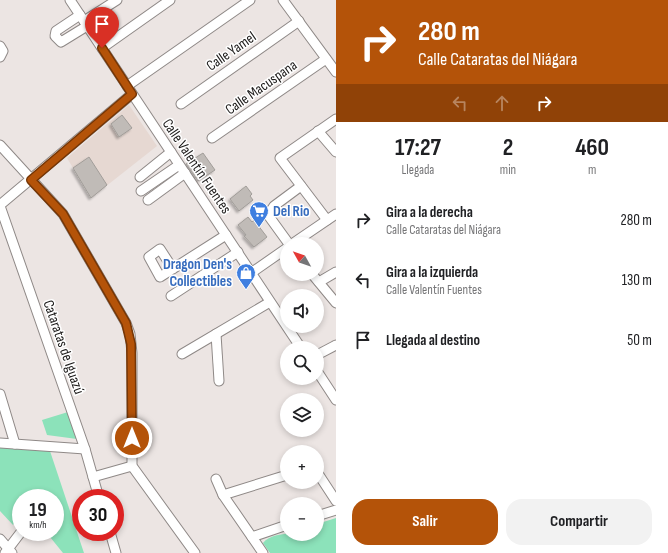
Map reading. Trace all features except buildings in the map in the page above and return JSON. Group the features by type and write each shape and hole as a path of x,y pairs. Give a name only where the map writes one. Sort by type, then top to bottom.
{"street":[{"name":"Calle Valentín Fuentes","path":"70,0 296,341"},
{"path":"83,21 117,0"},
{"path":"102,48 170,0"},
{"path":"0,205 31,180 130,90 250,0"},
{"path":"283,0 336,72"},
{"name":"Calle Yamel","path":"181,104 298,21"},
{"path":"0,46 3,51 0,57"},
{"name":"Calle Macuspana","path":"212,138 326,59"},
{"path":"327,220 301,186 280,162 282,155 336,119"},
{"path":"318,131 336,152"},
{"path":"0,145 63,214 126,323 130,334 132,352 132,466 196,553"},
{"path":"140,177 171,152"},
{"path":"141,191 182,169"},
{"path":"148,200 182,169"},
{"path":"284,237 268,214 274,206 301,186"},
{"name":"Cataratas de Iguazú","path":"0,205 85,449 96,489"},
{"path":"302,237 336,214"},
{"path":"173,269 226,235"},
{"path":"171,296 238,252"},
{"path":"251,273 280,253"},
{"path":"336,272 319,282 336,303"},
{"path":"182,354 270,302"},
{"path":"216,334 219,381"},
{"path":"324,351 336,345"},
{"path":"324,382 336,400"},
{"path":"0,394 15,444"},
{"path":"0,443 85,449"},
{"path":"93,477 132,466"},
{"path":"223,495 280,477"},
{"path":"216,480 223,495 263,553"},
{"path":"324,483 336,501"},
{"path":"324,514 336,510"},
{"path":"252,537 280,527"},
{"path":"0,539 9,552 16,541"},
{"path":"113,541 116,553"}],"shaded area":[{"path":"129,105 157,146 91,198 67,158"}],"green space":[{"path":"68,412 77,439 47,435 42,420"},
{"path":"0,446 50,451 63,489 12,489 12,524 0,511"},
{"path":"64,493 72,517 72,541 80,541 84,553 63,553 53,541 64,541"},
{"path":"336,518 336,553 270,553 263,543 273,536 280,534 280,541 324,541 324,522"}],"place":[{"name":"Del Rio","path":"259,228"},
{"name":"Dragon Den's Collectibles","path":"246,290"}],"route":[{"path":"102,48 132,94 31,180 63,214 126,323 130,334 132,352 132,438"}]}
